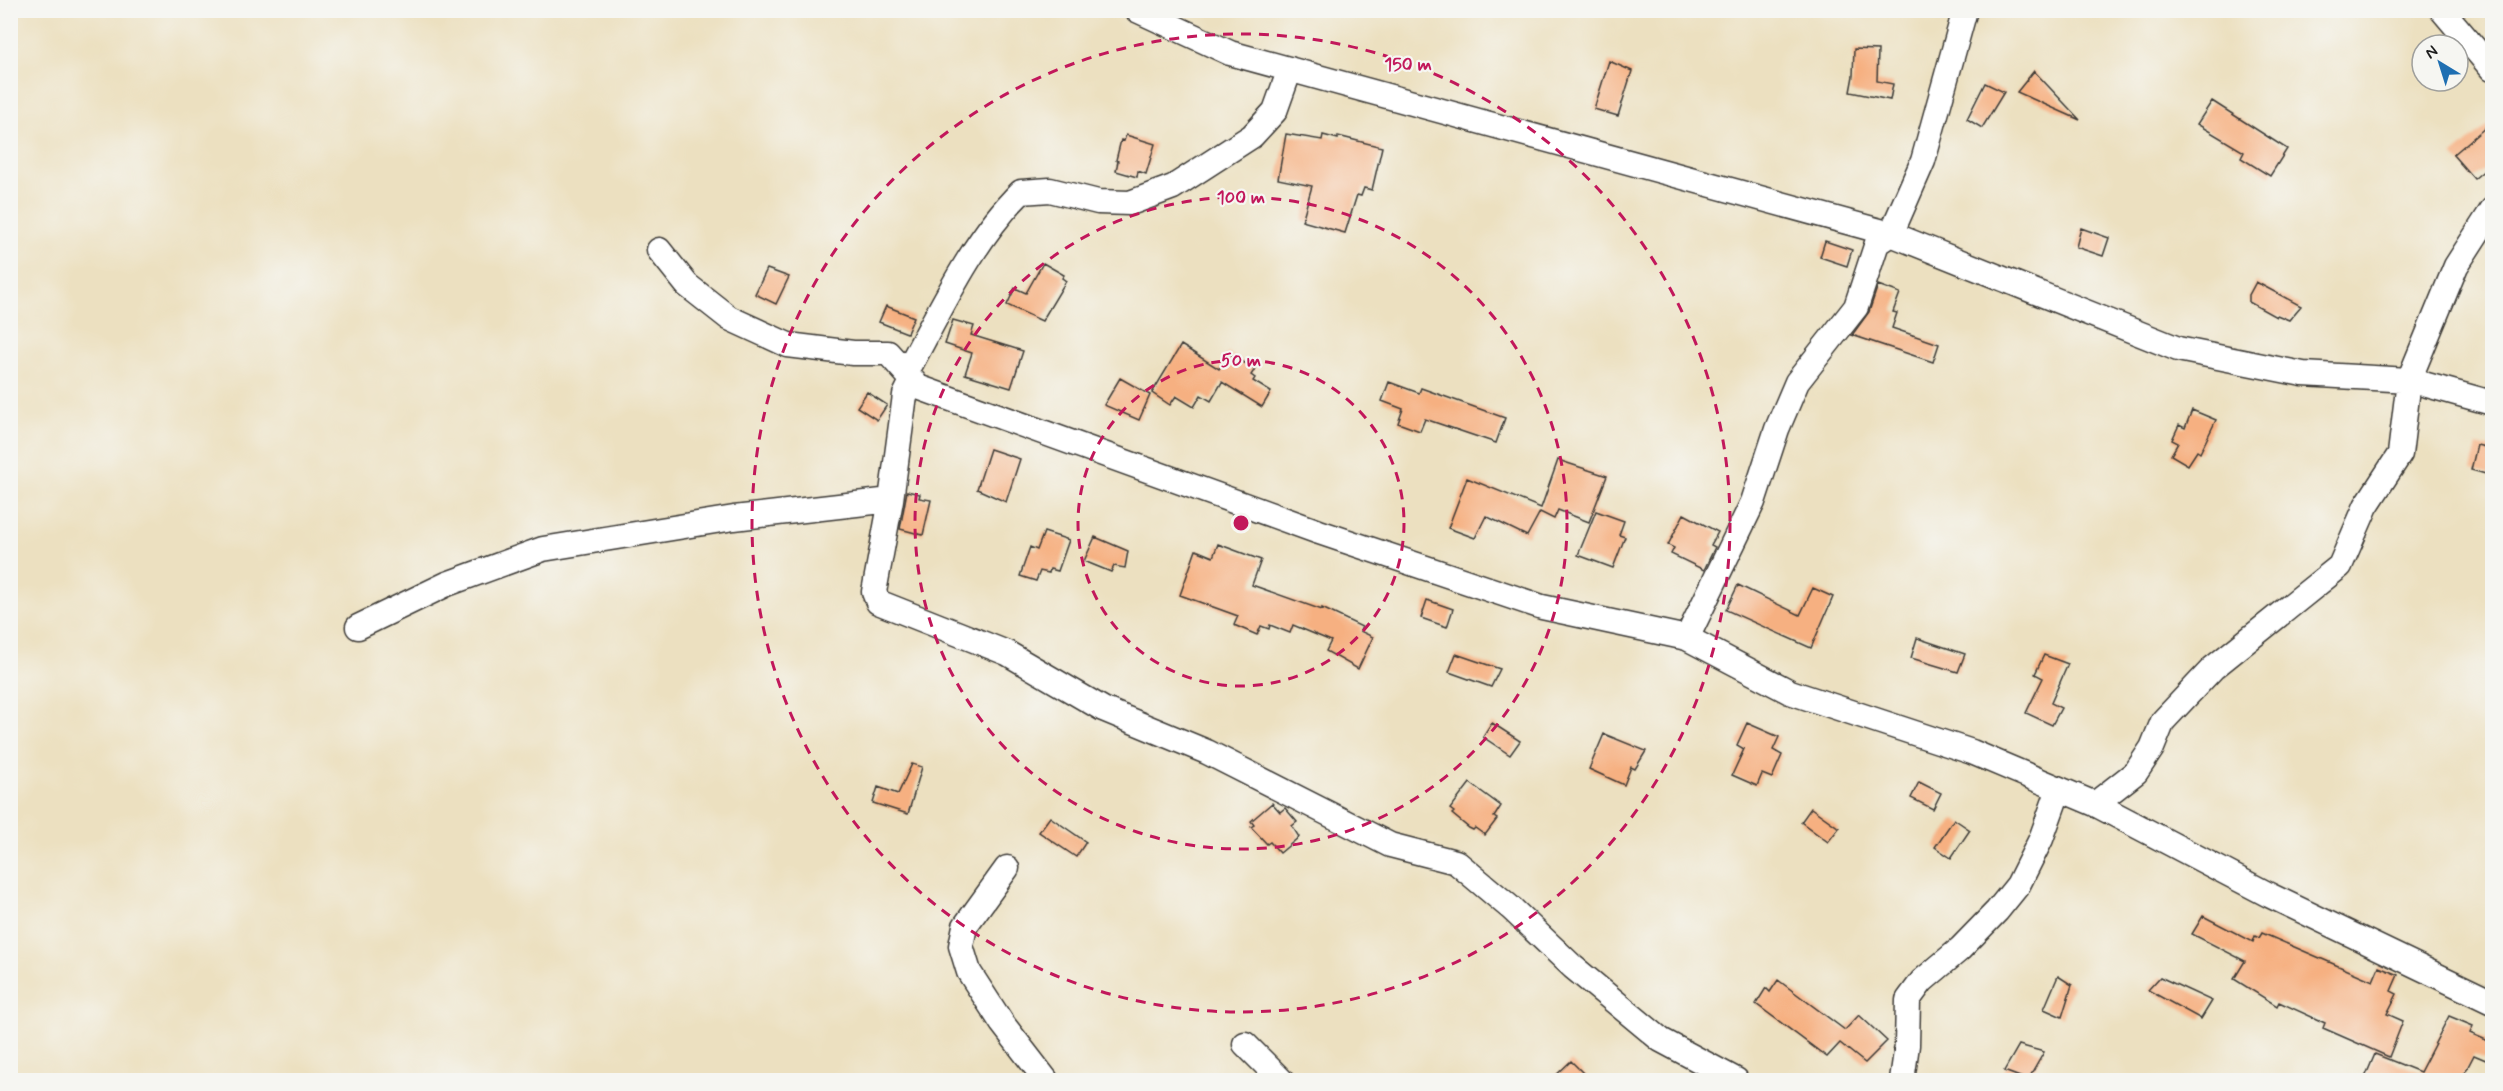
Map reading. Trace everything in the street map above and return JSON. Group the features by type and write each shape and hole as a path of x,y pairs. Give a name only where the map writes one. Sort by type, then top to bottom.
{"street":[{"path":"1137,10 1230,53 1891,234 2178,349 2303,374 2409,380 2493,403"},
{"path":"1688,638 1753,502 1777,429 1797,382 1856,307 1877,243 1891,234 1923,161 1965,10"},
{"path":"2442,10 2493,69"},
{"path":"1290,69 1275,111 1252,136 1173,187 1130,203 1098,202 1050,190 1021,192 999,214 954,287 905,395 891,500 874,592 878,603 1007,653 1103,709 1207,752 1390,846 1456,862 1512,909 1573,967 1661,1040 1736,1080"},
{"path":"2095,804 2136,772 2152,748 2163,721 2212,668 2340,566 2366,506 2400,454 2409,380 2456,266 2493,210"},
{"path":"659,250 687,285 729,318 788,345 853,353 888,353 912,380 1308,528 1542,607 1688,638 1790,692 1972,752 2095,804 2269,895 2493,1002"},
{"path":"358,627 447,584 543,549 734,518 891,500"},
{"path":"1902,1080 1907,1045 1908,1000 1922,981 1960,949 1997,911 2018,885 2042,839 2059,789"},
{"path":"1007,868 965,926 961,946 969,972 1002,1023 1046,1080"},
{"path":"1245,1044 1281,1080"}],"building":[{"path":"1854,49 1878,50 1877,81 1893,84 1890,100 1850,92"},
{"path":"1609,61 1632,71 1618,116 1594,109"},
{"path":"2034,71 2080,120 2017,92"},
{"path":"1985,83 2004,92 1982,128 1967,119"},
{"path":"2212,101 2287,149 2270,176 2241,158 2244,152 2197,124"},
{"path":"2493,121 2493,163 2474,179 2453,155"},
{"path":"1286,134 1322,140 1323,135 1338,139 1338,136 1382,147 1372,190 1364,188 1361,196 1357,195 1345,233 1302,221 1312,186 1278,179"},
{"path":"1126,135 1155,144 1146,174 1138,171 1137,177 1116,171 1121,140 1124,141"},
{"path":"2081,228 2109,238 2103,256 2076,247"},
{"path":"1825,241 1852,250 1847,266 1820,257"},
{"path":"1043,263 1064,275 1062,278 1066,281 1042,321 1007,305 1015,288 1026,293"},
{"path":"767,269 789,277 776,304 755,294"},
{"path":"2256,282 2301,306 2289,320 2277,315 2276,317 2249,302 2249,295"},
{"path":"1878,285 1900,293 1893,312 1897,313 1892,328 1939,344 1933,362 1852,335 1869,312"},
{"path":"886,306 914,317 907,333 879,322"},
{"path":"953,320 974,326 971,335 1023,351 1011,388 965,374 972,353 945,344"},
{"path":"1181,345 1219,369 1228,353 1255,369 1251,375 1255,378 1253,381 1271,392 1262,407 1222,382 1211,401 1201,395 1194,407 1176,396 1170,405 1152,393"},
{"path":"1120,378 1150,395 1139,420 1104,405"},
{"path":"1389,382 1419,393 1421,388 1505,418 1496,443 1425,419 1420,431 1398,423 1403,409 1382,401"},
{"path":"867,392 887,405 877,420 857,407"},
{"path":"2192,410 2216,420 2200,453 2197,451 2188,465 2171,455 2178,443 2172,440 2179,425 2185,428"},
{"path":"2477,445 2493,449 2493,476 2471,470"},
{"path":"990,449 1020,459 1006,502 977,489"},
{"path":"1558,460 1607,476 1589,522 1558,510 1554,519 1540,512 1527,536 1486,516 1475,538 1448,528 1467,478 1541,508"},
{"path":"907,491 920,494 919,498 931,500 923,535 900,529"},
{"path":"1596,511 1624,521 1619,535 1625,537 1613,568 1578,555"},
{"path":"1684,514 1718,532 1711,545 1715,547 1704,570 1671,554 1674,548 1668,545"},
{"path":"1044,532 1069,540 1058,571 1050,569 1049,573 1040,571 1036,581 1020,576 1030,547 1037,550"},
{"path":"1095,537 1128,551 1125,568 1114,566 1111,572 1084,561"},
{"path":"1218,544 1261,560 1252,585 1322,610 1322,608 1362,627 1360,631 1373,637 1358,669 1326,651 1331,641 1293,625 1290,633 1270,625 1269,629 1261,626 1257,635 1234,625 1238,616 1180,595 1196,550 1213,557"},
{"path":"1738,585 1800,615 1813,588 1833,597 1811,648 1726,610"},
{"path":"1427,600 1453,609 1447,627 1421,618"},
{"path":"1917,638 1965,654 1958,672 1911,658"},
{"path":"1456,654 1500,669 1491,687 1449,672"},
{"path":"2044,655 2068,664 2051,703 2061,708 2052,725 2026,713 2043,678 2035,674"},
{"path":"1492,723 1520,741 1510,755 1483,737"},
{"path":"1747,723 1779,737 1773,750 1782,755 1772,778 1762,774 1757,786 1732,775 1744,749 1737,745"},
{"path":"1604,734 1646,751 1635,769 1631,767 1624,785 1589,769"},
{"path":"912,764 922,767 908,814 873,803 878,787 898,794"},
{"path":"1919,782 1941,793 1933,809 1911,798"},
{"path":"1470,783 1501,806 1494,817 1497,819 1485,835 1475,828 1473,830 1469,828 1452,814 1454,812 1450,809"},
{"path":"1272,803 1280,812 1285,808 1297,822 1292,826 1299,837 1280,853 1270,842 1267,844 1251,827 1254,825 1251,821"},
{"path":"1811,808 1839,828 1828,842 1801,822"},
{"path":"1050,817 1086,842 1076,857 1039,832"},
{"path":"1954,819 1970,830 1951,858 1935,847"},
{"path":"2203,916 2253,942 2255,936 2259,938 2262,933 2373,981 2379,967 2398,975 2391,991 2397,994 2387,1014 2403,1021 2389,1057 2323,1028 2325,1023 2279,1002 2277,1006 2234,979 2245,961 2192,934"},
{"path":"2058,976 2072,985 2062,1017 2044,1009"},
{"path":"2160,977 2212,1001 2201,1019 2148,990"},
{"path":"1778,980 1845,1030 1859,1015 1887,1041 1865,1063 1840,1043 1827,1057 1756,1004 1766,988 1770,992"},
{"path":"2449,1016 2473,1026 2470,1033 2493,1043 2493,1063 2474,1055 2461,1080 2364,1080 2375,1054 2420,1072"},
{"path":"2019,1045 2044,1052 2028,1080 2004,1071"},
{"path":"1571,1061 1590,1080 1551,1080"}]}
